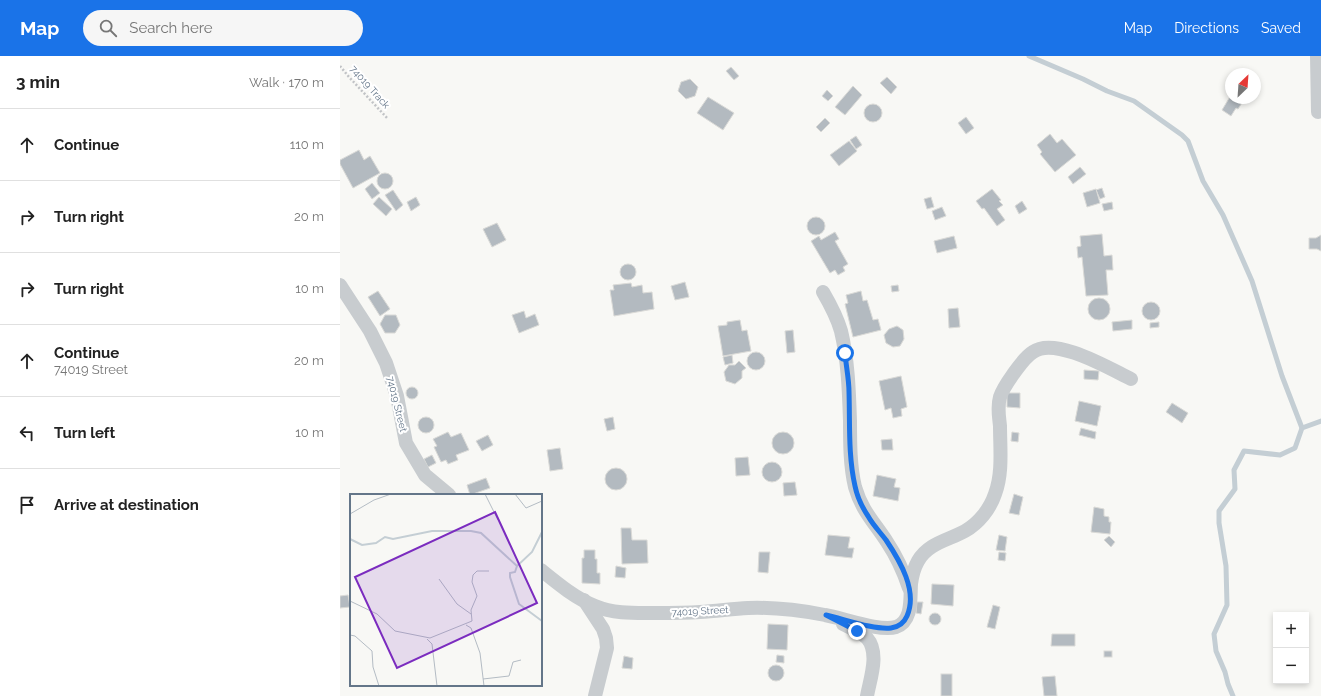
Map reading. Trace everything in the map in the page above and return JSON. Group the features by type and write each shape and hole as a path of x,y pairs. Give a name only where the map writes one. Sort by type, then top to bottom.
{"street":[{"path":"1317,56 1318,112"},
{"name":"74019 Street","path":"340,285 370,331 386,363 397,396 406,443 425,475 448,494"},
{"path":"823,292 840,330 845,353 849,390 852,466 855,486 860,501 868,516 886,541 903,569 911,596"},
{"name":"74019 Street","path":"542,571 553,580 584,600 608,610 631,613 698,613 750,608 784,609 826,615 869,625 892,628 902,624 910,610 914,570 925,551 934,545 966,530 980,520 989,508 999,481 1000,465 998,407 1000,397 1006,384 1025,358 1034,350 1058,348 1082,355 1131,379"},
{"path":"584,600 606,638 607,648 595,696"},
{"path":"826,615 857,631 867,639 872,650 873,659 866,696"}],"path":[{"name":"74019 Track","path":"340,66 388,119"}],"building":[{"path":"731,67 739,76 734,80 726,71"},
{"path":"887,77 897,87 891,94 880,83"},
{"path":"690,79 698,87 695,96 686,99 678,91 681,82"},
{"path":"853,86 862,95 845,115 835,107"},
{"path":"827,90 833,96 828,101 822,96"},
{"path":"708,97 734,113 723,130 697,113"},
{"path":"873,104 879,107 882,113 879,119 873,122 867,119 864,113 867,107"},
{"path":"1226,104 1241,104 1238,109 1236,108 1231,116 1222,110"},
{"path":"966,117 974,128 966,134 958,123"},
{"path":"825,118 830,123 821,132 816,127"},
{"path":"1050,134 1057,143 1062,139 1076,155 1055,172 1040,154 1042,152 1037,145"},
{"path":"856,136 862,145 856,149 850,140"},
{"path":"849,141 857,151 839,166 830,155"},
{"path":"359,150 364,160 370,156 380,173 353,188 340,164 340,160"},
{"path":"1080,167 1086,174 1073,184 1068,177"},
{"path":"382,173 388,173 393,178 391,187 388,189 382,189 377,184 377,178"},
{"path":"372,183 380,193 372,199 365,189"},
{"path":"1102,188 1105,197 1100,199 1096,190"},
{"path":"992,189 1003,205 997,209 1005,220 997,226 984,208 982,209 976,201"},
{"path":"1096,189 1100,203 1087,207 1083,193"},
{"path":"393,190 403,205 396,211 385,195"},
{"path":"379,197 392,209 386,216 373,204"},
{"path":"416,197 420,205 411,211 407,202"},
{"path":"931,197 934,207 927,209 924,199"},
{"path":"1022,201 1027,209 1019,214 1015,206"},
{"path":"1112,202 1113,209 1104,211 1102,204"},
{"path":"942,207 946,216 935,220 932,211"},
{"path":"816,217 822,220 825,226 822,232 816,235 810,232 807,226 810,220"},
{"path":"497,223 506,240 492,247 483,229"},
{"path":"835,232 839,239 835,241 848,264 843,267 845,271 838,275 835,270 830,273 811,241 819,236 821,240"},
{"path":"1102,234 1104,256 1112,255 1113,270 1106,270 1108,295 1086,296 1082,257 1078,258 1077,247 1081,246 1080,236"},
{"path":"1321,235 1321,251 1317,249 1309,249 1309,238 1316,238"},
{"path":"954,236 957,248 937,253 934,241"},
{"path":"625,264 631,264 636,269 634,278 631,280 625,280 620,275 620,269"},
{"path":"685,282 689,297 675,300 671,286"},
{"path":"631,283 632,287 642,285 643,293 652,292 654,309 614,316 610,290 614,290 613,285"},
{"path":"898,285 899,291 892,292 891,286"},
{"path":"378,291 390,309 380,316 368,297"},
{"path":"861,291 863,301 867,300 873,320 878,319 881,330 853,337 845,304 848,303 846,295"},
{"path":"1099,298 1107,301 1110,309 1107,317 1099,320 1091,317 1088,309 1091,301"},
{"path":"1147,302 1155,302 1160,307 1158,318 1155,320 1147,320 1142,315 1142,307"},
{"path":"958,308 960,327 949,328 948,309"},
{"path":"524,311 526,318 535,314 539,325 519,333 512,315"},
{"path":"385,315 396,315 400,325 395,333 385,333 380,324"},
{"path":"740,320 742,331 747,330 751,351 723,356 718,326 727,325 727,322"},
{"path":"1132,320 1132,329 1113,331 1112,322"},
{"path":"1159,322 1159,327 1150,328 1150,323"},
{"path":"897,326 903,330 904,339 900,346 893,347 886,343 884,335 889,329"},
{"path":"793,330 795,352 787,353 785,331"},
{"path":"756,352 762,355 765,361 762,367 756,370 750,367 747,361 750,355"},
{"path":"732,355 733,363 725,365 723,357"},
{"path":"739,361 746,368 742,371 742,378 735,384 726,381 724,372 729,365 735,365"},
{"path":"1084,370 1099,371 1098,380 1084,379"},
{"path":"901,376 907,407 901,409 902,416 893,418 891,408 885,410 879,381"},
{"path":"410,387 414,387 418,393 414,399 410,399 406,395 406,391"},
{"path":"1007,393 1020,393 1020,408 1007,407"},
{"path":"1079,401 1101,406 1097,426 1075,421"},
{"path":"1172,403 1188,413 1182,423 1166,412"},
{"path":"423,417 429,417 434,422 432,431 429,433 423,433 418,428 418,422"},
{"path":"613,417 615,429 607,431 604,419"},
{"path":"1081,428 1096,432 1095,439 1079,435"},
{"path":"448,432 451,437 461,433 469,450 456,455 458,460 448,464 446,460 441,462 434,447 437,446 433,439"},
{"path":"783,432 791,435 794,443 791,451 783,454 775,451 772,443 775,435"},
{"path":"1012,432 1019,433 1018,442 1011,441"},
{"path":"488,435 493,445 482,451 476,441"},
{"path":"892,439 893,450 882,450 881,440"},
{"path":"560,448 563,469 550,471 547,450"},
{"path":"432,455 436,463 428,467 424,459"},
{"path":"748,457 750,475 736,476 735,458"},
{"path":"772,462 779,465 782,472 779,479 772,482 765,479 762,472 765,465"},
{"path":"616,468 624,471 627,479 624,487 616,490 608,487 605,479 608,471"},
{"path":"877,475 896,479 894,487 900,488 898,501 873,496"},
{"path":"486,478 490,488 470,494 467,485"},
{"path":"795,482 797,495 784,496 783,483"},
{"path":"1014,494 1023,497 1019,515 1009,513"},
{"path":"1094,507 1104,509 1104,516 1109,517 1109,522 1111,522 1110,534 1091,532"},
{"path":"621,528 631,528 632,540 647,540 648,563 622,564"},
{"path":"828,535 850,537 848,548 854,548 852,558 825,555"},
{"path":"999,535 1007,537 1005,551 996,550"},
{"path":"1109,536 1115,542 1111,547 1104,540"},
{"path":"584,550 595,550 595,559 597,559 597,573 600,573 600,584 582,583 582,558 584,558"},
{"path":"759,552 770,552 768,573 758,572"},
{"path":"999,552 1006,553 1005,561 998,560"},
{"path":"616,566 626,568 625,578 615,577"},
{"path":"932,584 954,585 953,606 931,604"},
{"path":"348,595 350,607 340,608 340,596"},
{"path":"917,602 923,602 921,614 916,613"},
{"path":"993,605 1000,607 995,629 987,627"},
{"path":"933,613 937,613 941,619 937,625 933,625 929,621 929,617"},
{"path":"768,624 788,625 787,650 767,649"},
{"path":"1052,634 1075,634 1075,646 1051,646"},
{"path":"1104,651 1112,651 1112,657 1104,657"},
{"path":"777,655 784,656 784,663 776,662"},
{"path":"624,656 633,658 632,669 622,668"},
{"path":"776,665 783,670 784,673 779,680 776,681 769,676 768,673 773,666"},
{"path":"941,674 952,674 952,696 941,696"},
{"path":"1055,676 1057,696 1044,696 1042,677"}],"waterway":[{"path":"1029,56 1107,91 1134,101 1182,135 1188,141 1203,181 1223,215 1252,281 1282,376 1302,428"},
{"path":"1233,696 1216,651 1214,634 1227,605 1226,566 1219,523 1219,511 1235,489 1234,470 1244,451 1280,455 1295,448 1302,428 1321,421"}],"route":[{"path":"845,353 849,390 850,443 855,486 860,501 868,516 886,541 903,569 911,596 910,610 906,619 902,624 892,628 873,626 826,615 857,631"}]}
